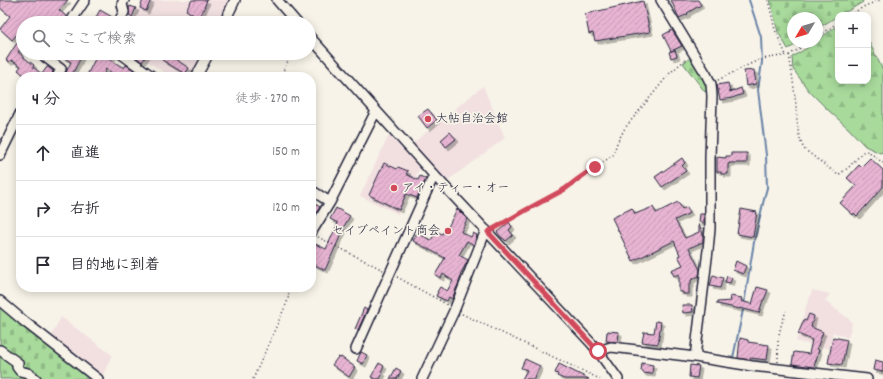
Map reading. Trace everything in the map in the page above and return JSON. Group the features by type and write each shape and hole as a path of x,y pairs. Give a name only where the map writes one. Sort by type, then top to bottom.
{"street":[{"path":"77,16 85,0"},
{"path":"122,16 124,12 122,4 124,0"},
{"path":"227,16 235,0"},
{"path":"277,0 291,16"},
{"path":"661,0 711,84 710,229 695,357"},
{"path":"316,44 434,175 598,351 618,379"},
{"path":"49,60 61,69 60,72"},
{"path":"130,60 146,72"},
{"path":"199,72 205,60"},
{"path":"316,225 330,202 376,110"},
{"path":"0,155 16,122"},
{"path":"356,349 434,175"},
{"path":"316,193 330,202"},
{"path":"422,379 454,311 487,231"},
{"path":"0,301 98,379"},
{"path":"598,351 611,347 695,357 752,366 867,379"},
{"path":"0,350 18,363 17,367 20,371 28,373 36,379"}],"path":[{"path":"768,0 776,30 786,55"},
{"path":"855,12 880,0"},
{"path":"823,33 835,24"},
{"path":"711,84 761,59 789,55 800,48"},
{"path":"487,231 565,189 613,155 617,143 625,128 670,73 693,52"},
{"path":"789,55 798,128 801,143 804,149 838,175 848,168 863,152 868,151 883,163"},
{"path":"282,72 288,60"},
{"path":"253,379 288,300 289,292"},
{"path":"454,311 600,379"},
{"path":"778,369 778,339 786,311"}],"shaded area":[{"path":"142,0 232,0 224,16 134,16"},
{"path":"146,60 202,60 196,72 164,72"},
{"path":"483,86 505,138 447,181 412,144"},
{"path":"389,135 420,168 398,214 360,196"},
{"path":"812,290 830,294 825,301 849,319 852,324 848,338 833,332 829,349 796,341"},
{"path":"61,317 112,355 103,375 51,336"}],"green space":[{"path":"770,0 862,0 863,2 846,12 835,12 835,18 823,25 823,12 787,12 787,47 778,32"},
{"path":"835,27 835,84 871,84 871,46 883,70 883,152 880,153 865,146 809,91 793,69 792,57 807,48 823,48 823,36"},
{"path":"690,58 704,81 707,90 705,92 683,63"},
{"path":"0,306 91,379 0,379"}],"building":[{"path":"0,0 68,0 59,10 66,16 16,16 16,35 12,40 0,29 10,16 0,8"},
{"path":"143,0 151,0 146,11 140,8"},
{"path":"192,0 207,0 199,16 195,16 186,10"},
{"path":"671,0 698,0 701,5 679,18"},
{"path":"643,1 650,32 595,41 593,33 589,34 585,14"},
{"path":"130,6 136,8 132,16 129,15"},
{"path":"100,10 110,16 97,16"},
{"path":"672,30 682,46 671,51 663,35"},
{"path":"16,45 16,60 27,60 39,72 20,72 18,70 21,66 11,60 9,62 6,60"},
{"path":"675,50 677,56 671,58 669,52"},
{"path":"68,60 80,60 74,72 66,72 71,62"},
{"path":"94,60 111,60 124,68 126,65 134,70 133,72 110,72 106,69 105,72 88,72"},
{"path":"162,60 177,60 189,68 186,72 182,72"},
{"path":"47,67 53,72 43,72"},
{"path":"754,70 756,84 746,86 744,71"},
{"path":"728,83 730,92 741,88 743,94 720,100 717,85"},
{"name":"大帖自治会館","path":"428,109 437,120 427,128 418,116"},
{"path":"450,132 456,139 446,147 441,140"},
{"path":"731,153 747,153 747,163 729,163 728,174 721,174 721,172 717,172 717,157 726,158 726,156 731,156"},
{"path":"682,158 685,163 682,166 686,171 662,187 655,177"},
{"path":"870,158 883,170 883,187 857,216 854,213 853,215 840,203 856,186 847,178 859,165 861,167"},
{"name":"アイ・ティー・オー","path":"384,163 397,169 398,167 408,171 406,174 418,180 420,176 426,179 417,198 406,194 399,210 369,195"},
{"path":"678,202 682,209 687,207 690,213 675,220 685,238 699,232 699,224 703,234 703,242 689,248 700,270 699,276 691,280 691,285 689,285 689,294 679,292 679,274 674,276 671,270 683,265 678,256 680,255 674,241 633,261 612,218 632,208 635,214 653,207 656,213"},
{"path":"316,205 320,207 316,214"},
{"path":"336,208 350,216 343,228 325,270 316,266 316,244 326,249 338,223 330,219"},
{"path":"457,209 467,219 461,232 471,237 473,233 477,235 474,245 467,241 459,255 468,260 460,275 461,277 452,299 449,297 447,301 436,296 437,292 440,287 447,291 453,281 443,274 441,278 435,275 445,258 413,241 417,233 431,240 436,231 442,234 446,228 447,229"},
{"path":"741,209 757,212 753,237 737,234"},
{"path":"700,214 704,214 704,223 699,222"},
{"path":"509,222 512,227 509,230 513,235 506,241 497,232"},
{"path":"736,261 746,266 743,274 733,270"},
{"path":"713,275 723,278 720,288 710,286"},
{"path":"727,276 732,278 730,283 725,282"},
{"path":"757,287 768,290 759,313 717,304 717,302 731,301 730,296 742,298 741,301 752,304"},
{"path":"682,305 692,305 693,312 683,313"},
{"path":"364,308 367,310 358,330 355,329"},
{"path":"809,314 814,316 811,327 823,332 817,348 819,350 814,367 792,364 794,352 809,354 812,340 798,334 804,320 806,321"},
{"path":"656,321 661,322 658,344 642,342 644,332 654,333"},
{"path":"608,331 619,332 618,342 606,341"},
{"path":"833,337 847,340 842,365 828,363"},
{"path":"740,338 748,340 748,342 769,345 767,360 738,358"},
{"path":"361,352 367,355 363,364 357,361"},
{"path":"338,357 341,357 355,367 349,377 332,365"},
{"path":"525,359 540,366 534,379 522,379 527,370 521,368"},
{"path":"875,360 883,362 883,372 873,370"},
{"path":"379,363 384,366 381,372 383,373 380,379 375,379 371,377"},
{"path":"642,363 653,365 652,374 643,373 643,371 641,371"},
{"path":"559,364 589,379 564,379 557,376 558,374 555,373"},
{"path":"690,365 699,366 697,378 689,377"},
{"path":"396,368 401,371 397,379 390,379"}],"waterway":[{"path":"733,358 743,310 754,242 767,188 766,155 758,90 762,62 761,37 749,0"}],"place":[{"name":"大帖自治会館","path":"428,119"},
{"name":"アイ・ティー・オー","path":"394,188"},
{"name":"セイブペイント商会","path":"448,231"}],"route":[{"path":"595,167 565,189 488,232 598,351"}]}
